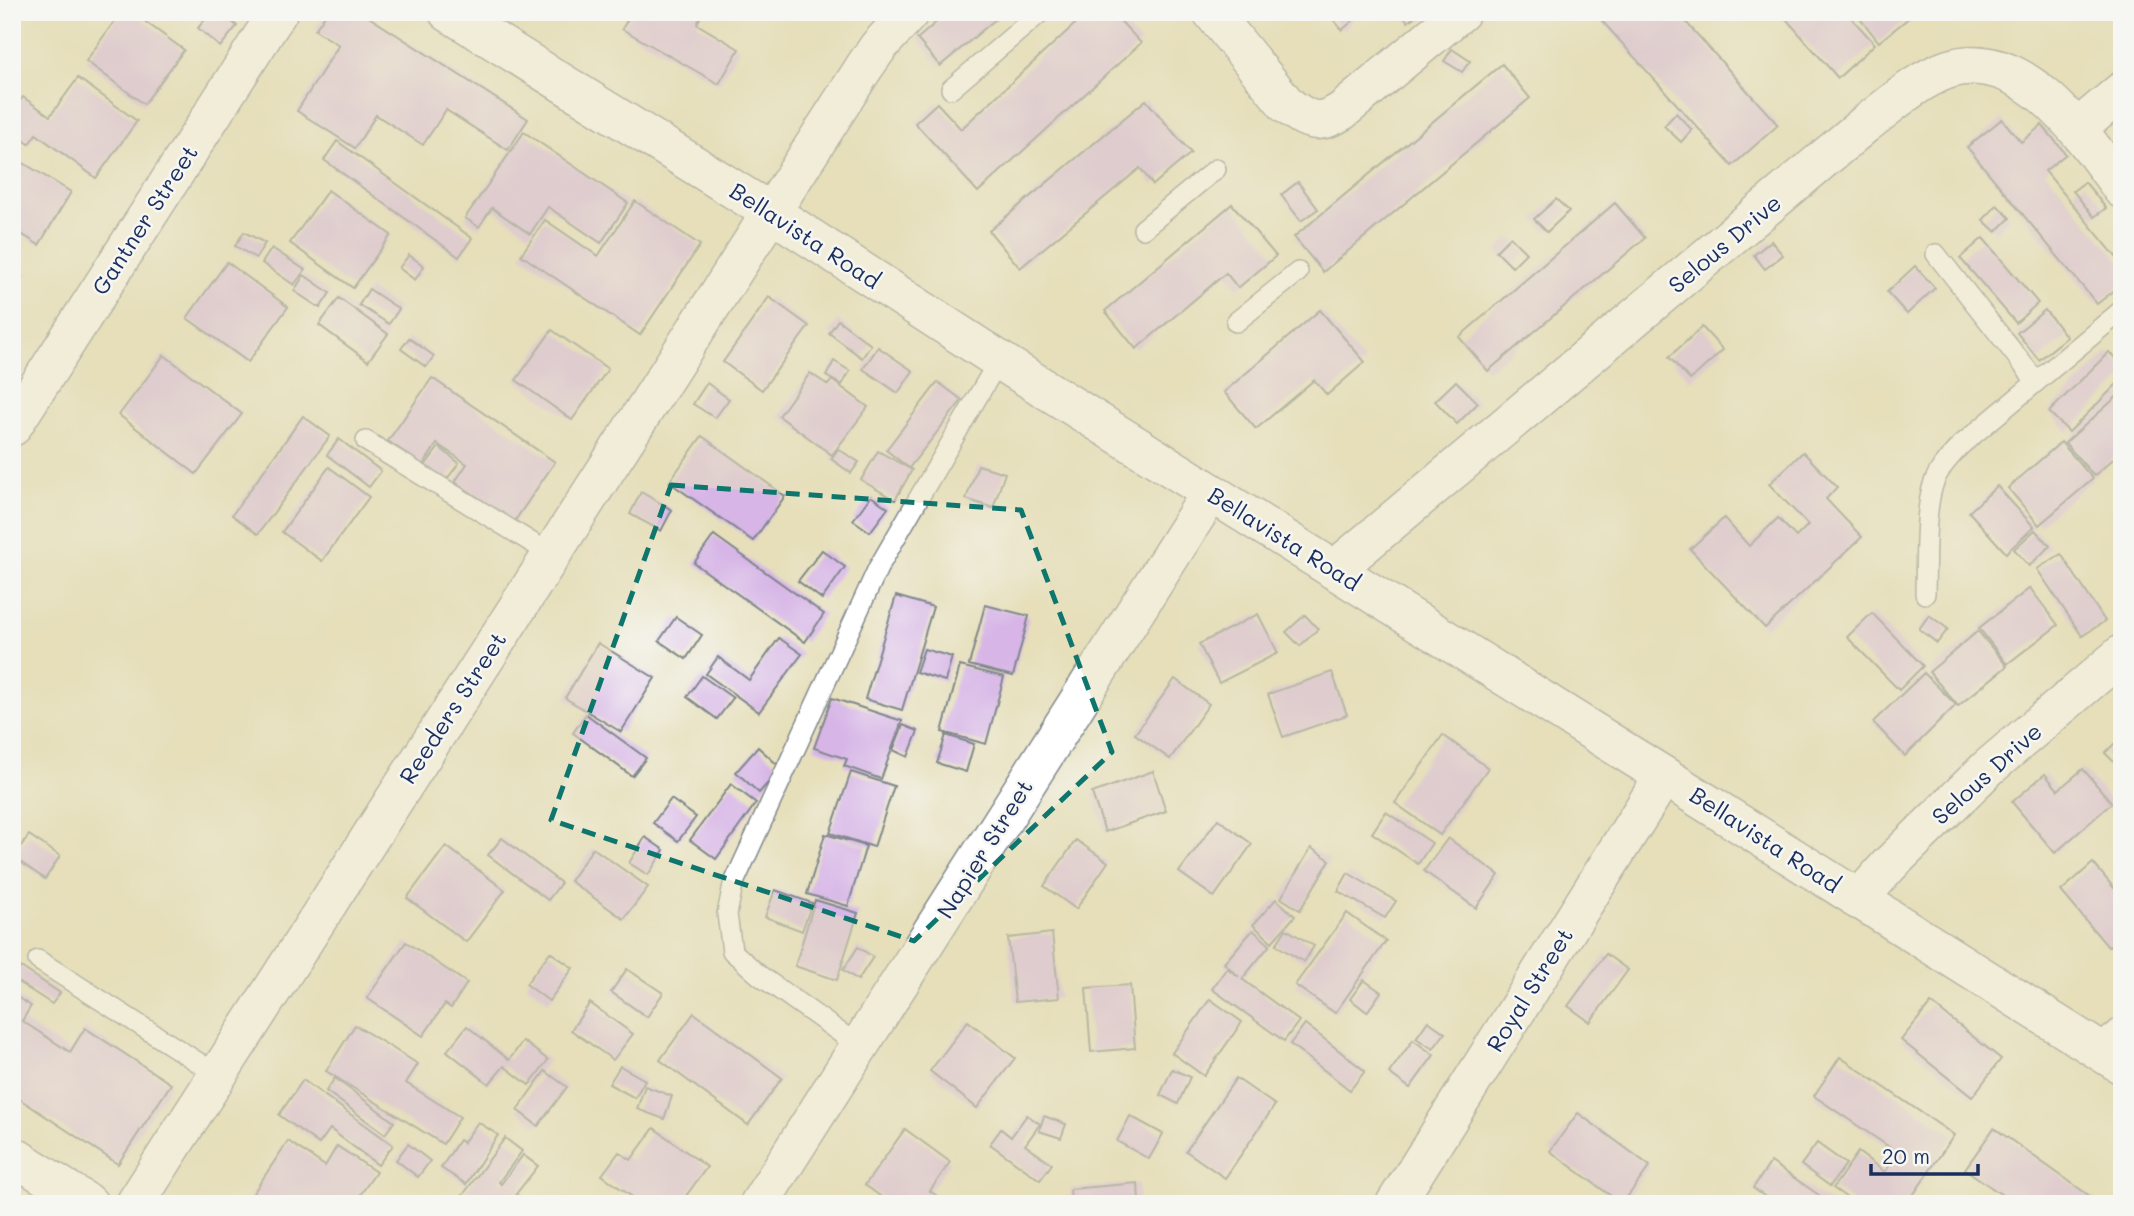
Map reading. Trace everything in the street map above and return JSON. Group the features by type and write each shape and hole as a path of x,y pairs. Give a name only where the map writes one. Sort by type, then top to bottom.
{"street":[{"name":"Gantner Street","path":"12,428 278,12"},
{"name":"Reeders Street","path":"135,1204 879,46 910,12"},
{"path":"1212,12 1287,105 1302,116 1315,121 1329,120 1342,111 1461,12"},
{"name":"Bellavista Road","path":"469,18 1210,494 1858,900 2113,1046"},
{"name":"Selous Drive","path":"1334,570 1864,125 1917,85 1950,69 1978,66 2004,72 2034,87 2078,128 2122,189"},
{"path":"2078,128 2122,91"},
{"name":"Napier Street","path":"759,1204 1210,494"},
{"name":"Selous Drive","path":"1858,900 1888,865 1988,768 2122,654"},
{"name":"Royal Street","path":"1395,1204 1664,776"},
{"path":"12,1155 89,1204"}],"lane":[{"path":"951,89 1041,12"},
{"path":"1143,229 1216,169"},
{"path":"1936,254 2036,381"},
{"path":"1236,322 1298,272"},
{"path":"1925,594 1929,510 1933,485 1942,466 1961,444 2122,310"},
{"path":"859,1046 759,975 732,951 727,914 733,885 878,568 999,360"},
{"path":"366,441 552,555"},
{"path":"38,960 218,1075"}],"highlighted area":[{"path":"671,485 1021,510 1112,752 914,941 551,820"}],"building":[{"path":"121,12 132,12 184,50 144,104 86,61"},
{"path":"211,12 220,12 237,26 220,47 198,28"},
{"path":"327,12 361,12 528,119 508,150 446,110 423,145 376,115 355,148 297,111 339,45 315,30"},
{"path":"632,12 703,12 697,24 739,49 719,84 622,29"},
{"path":"948,12 1004,12 940,66 917,39"},
{"path":"1088,12 1112,12 1141,43 978,192 915,123 937,103 961,129"},
{"path":"1327,12 1363,12 1342,30"},
{"path":"1401,12 1420,12 1408,22"},
{"path":"1594,12 1677,12 1778,125 1732,166"},
{"path":"1780,12 1846,12 1875,44 1838,78"},
{"path":"1855,12 1916,12 1879,42"},
{"path":"1452,49 1470,61 1462,72 1444,61"},
{"path":"1502,64 1530,98 1323,272 1294,237"},
{"path":"78,78 137,121 96,178 36,134 29,144 12,131 12,111 23,97 50,116"},
{"path":"1146,100 1191,153 1153,185 1140,168 1020,268 989,231"},
{"path":"1676,113 1692,130 1681,142 1664,126"},
{"path":"2002,119 2021,142 2042,125 2066,154 2045,171 2122,264 2122,284 2097,304 1967,147"},
{"path":"524,132 628,203 601,243 548,207 530,234 492,208 479,227 465,218"},
{"path":"337,141 472,238 459,257 324,160"},
{"path":"12,156 71,192 39,245 12,228"},
{"path":"1298,182 1318,209 1301,221 1281,195"},
{"path":"2085,182 2106,208 2094,217 2073,191"},
{"path":"328,190 391,235 353,288 290,243"},
{"path":"1556,199 1569,211 1547,232 1534,219"},
{"path":"635,201 700,245 640,335 521,255 545,220 598,256"},
{"path":"1615,203 1645,238 1488,371 1459,337"},
{"path":"1232,204 1276,256 1238,288 1226,273 1136,349 1105,311"},
{"path":"1997,205 2010,218 1996,232 1983,220"},
{"path":"244,232 265,243 256,258 235,246"},
{"path":"1510,237 1526,253 1512,267 1496,251"},
{"path":"1983,238 2038,303 2016,323 1960,258"},
{"path":"1771,241 1783,255 1765,269 1754,255"},
{"path":"272,248 305,270 294,285 262,263"},
{"path":"409,255 424,266 415,280 399,268"},
{"path":"227,262 288,307 248,362 187,318"},
{"path":"1915,266 1935,288 1907,314 1887,292"},
{"path":"12,271 22,278 12,291"},
{"path":"304,275 330,293 320,308 294,291"},
{"path":"369,289 399,309 389,324 359,305"},
{"path":"769,297 809,326 762,390 723,362"},
{"path":"339,298 388,334 368,361 319,325"},
{"path":"1320,310 1365,362 1327,395 1314,380 1256,429 1224,392"},
{"path":"2045,310 2067,337 2039,360 2017,333"},
{"path":"838,320 871,345 862,358 829,333"},
{"path":"1702,327 1723,350 1690,380 1669,357"},
{"path":"552,330 608,369 572,420 516,380"},
{"path":"409,338 434,356 426,367 401,349"},
{"path":"878,347 913,371 898,393 863,369"},
{"path":"2109,352 2122,365 2122,379 2069,432 2049,412"},
{"path":"164,355 242,414 196,474 119,415"},
{"path":"834,361 850,371 842,385 826,376"},
{"path":"810,373 828,385 832,380 868,407 832,455 779,416"},
{"path":"432,378 555,462 514,522 455,482 467,464 437,444 423,465 388,441"},
{"path":"1456,381 1478,403 1457,424 1435,401"},
{"path":"938,382 962,400 909,468 886,450"},
{"path":"707,383 729,399 715,418 693,404"},
{"path":"2122,392 2122,451 2094,476 2065,443"},
{"path":"303,416 330,436 258,534 232,515"},
{"path":"702,436 785,496 753,541 669,482"},
{"path":"339,439 381,471 369,487 327,455"},
{"path":"2061,442 2093,479 2039,525 2008,488"},
{"path":"439,447 459,463 441,487 421,471"},
{"path":"838,449 859,462 851,473 831,459"},
{"path":"878,451 912,470 895,500 861,480"},
{"path":"1803,452 1837,487 1826,499 1862,537 1765,628 1690,549 1724,518 1749,546 1778,518 1796,537 1808,525 1769,484"},
{"path":"978,465 1005,473 993,508 966,499"},
{"path":"329,467 369,497 322,561 282,532"},
{"path":"1997,486 2034,527 2006,553 1969,512"},
{"path":"641,492 672,510 661,531 630,514"},
{"path":"871,496 888,508 870,532 853,520"},
{"path":"2035,530 2050,546 2029,566 2014,549"},
{"path":"714,535 824,614 805,642 694,563"},
{"path":"822,550 845,567 822,599 798,581"},
{"path":"2061,554 2105,621 2082,636 2037,569"},
{"path":"2030,588 2058,625 2007,664 1979,628"},
{"path":"896,596 933,607 902,710 865,699"},
{"path":"985,605 1029,616 1013,676 969,665"},
{"path":"1872,613 1923,666 1899,690 1847,637"},
{"path":"1258,614 1278,653 1219,683 1199,644"},
{"path":"1305,615 1318,629 1300,646 1286,632"},
{"path":"1929,615 1948,629 1937,643 1919,629"},
{"path":"676,617 702,635 686,659 659,641"},
{"path":"1978,631 2007,666 1958,706 1929,672"},
{"path":"779,638 802,654 759,712 706,674 718,657 749,680"},
{"path":"598,643 655,678 621,732 565,698"},
{"path":"924,649 952,657 945,681 916,672"},
{"path":"960,666 1004,677 986,744 942,732"},
{"path":"1332,672 1347,715 1283,737 1268,694"},
{"path":"1924,673 1956,705 1905,756 1873,722"},
{"path":"702,676 733,698 717,719 687,697"},
{"path":"1175,679 1209,704 1170,759 1135,734"},
{"path":"832,698 902,721 881,779 844,766 847,759 814,748"},
{"path":"586,714 646,758 632,776 573,733"},
{"path":"903,725 918,731 908,757 893,750"},
{"path":"946,735 974,744 966,772 937,763"},
{"path":"1443,735 1488,768 1440,835 1395,803"},
{"path":"2122,736 2122,770 2105,753"},
{"path":"758,747 781,768 759,793 736,772"},
{"path":"2083,769 2112,803 2055,853 2012,802 2045,774 2058,790"},
{"path":"1153,771 1166,811 1105,832 1092,793"},
{"path":"851,772 894,786 874,847 830,833"},
{"path":"731,784 756,803 716,859 690,840"},
{"path":"671,799 696,817 678,841 653,823"},
{"path":"1386,812 1432,843 1418,864 1372,833"},
{"path":"1218,819 1252,844 1214,897 1179,872"},
{"path":"825,834 866,846 848,906 807,894"},
{"path":"29,835 60,856 45,879 13,857"},
{"path":"645,837 664,850 648,875 629,863"},
{"path":"502,838 561,883 548,900 488,855"},
{"path":"1448,838 1499,875 1476,908 1424,871"},
{"path":"1076,840 1108,862 1076,909 1044,886"},
{"path":"446,846 505,890 466,942 407,898"},
{"path":"593,848 648,887 624,919 570,881"},
{"path":"1311,848 1330,860 1300,910 1281,898"},
{"path":"2093,863 2114,888 2122,881 2122,936 2108,947 2061,891"},
{"path":"1348,873 1396,901 1385,918 1338,891"},
{"path":"775,890 812,903 802,931 765,917"},
{"path":"1276,899 1295,916 1272,942 1253,925"},
{"path":"815,900 858,913 837,980 795,966"},
{"path":"1347,913 1386,941 1335,1013 1295,985"},
{"path":"1286,929 1314,946 1304,962 1276,945"},
{"path":"1253,930 1270,945 1242,979 1299,1021 1284,1041 1212,989 1227,968 1239,977 1224,963"},
{"path":"1052,933 1059,998 1015,1002 1008,938"},
{"path":"406,942 467,983 451,1008 445,1004 423,1036 367,998"},
{"path":"858,947 873,957 858,980 843,970"},
{"path":"550,952 573,968 549,1001 526,984"},
{"path":"1606,954 1628,970 1590,1022 1568,1006"},
{"path":"21,967 60,993 52,1004 13,979"},
{"path":"627,969 663,993 647,1017 611,992"},
{"path":"1364,980 1381,992 1367,1012 1350,999"},
{"path":"1130,985 1135,1048 1091,1052 1086,988"},
{"path":"12,994 31,1006 22,1021 70,1052 85,1028 171,1084 118,1164 12,1094"},
{"path":"1210,999 1242,1022 1204,1076 1172,1053"},
{"path":"590,1003 633,1034 613,1060 571,1030"},
{"path":"1931,1003 2001,1059 1972,1097 1901,1040"},
{"path":"694,1013 782,1078 748,1125 660,1060"},
{"path":"968,1021 1015,1058 977,1108 930,1071"},
{"path":"1428,1021 1445,1033 1433,1049 1416,1038"},
{"path":"1305,1024 1365,1071 1350,1090 1290,1044"},
{"path":"355,1025 418,1064 406,1083 460,1117 443,1144 326,1071"},
{"path":"467,1026 509,1060 523,1041 548,1060 529,1085 504,1066 489,1084 447,1051"},
{"path":"1413,1040 1434,1055 1410,1088 1389,1073"},
{"path":"1840,1057 1954,1135 1907,1204 1856,1204 1833,1188 1858,1152 1885,1172 1898,1153 1814,1096"},
{"path":"620,1066 645,1080 635,1098 609,1084"},
{"path":"1172,1069 1190,1077 1178,1104 1160,1095"},
{"path":"545,1071 567,1087 538,1126 517,1110"},
{"path":"335,1078 394,1122 385,1134 326,1091"},
{"path":"1236,1078 1275,1105 1225,1178 1186,1151"},
{"path":"303,1080 393,1145 378,1165 330,1129 319,1144 279,1115"},
{"path":"645,1086 672,1096 664,1119 637,1109"},
{"path":"1578,1113 1650,1166 1622,1204 1550,1151"},
{"path":"1027,1115 1040,1124 1025,1145 1052,1164 1040,1180 990,1144 1001,1129 1011,1137"},
{"path":"1044,1116 1066,1124 1061,1138 1039,1131"},
{"path":"1130,1116 1163,1134 1149,1159 1117,1141"},
{"path":"478,1122 498,1135 466,1184 441,1168 459,1140 463,1143"},
{"path":"654,1128 707,1167 680,1204 642,1204 602,1175 619,1152 631,1160"},
{"path":"1994,1128 2101,1204 2015,1204 1965,1169"},
{"path":"905,1129 950,1162 930,1191 948,1204 891,1204 865,1185"},
{"path":"505,1138 522,1151 499,1182 501,1184 523,1155 538,1166 516,1194 529,1204 466,1204 460,1199"},
{"path":"288,1141 325,1166 337,1146 376,1172 354,1204 246,1204"},
{"path":"1817,1143 1846,1164 1830,1186 1801,1165"},
{"path":"408,1144 430,1161 418,1177 396,1160"},
{"path":"1771,1162 1832,1204 1775,1204 1753,1188"},
{"path":"1138,1183 1139,1204 1071,1204 1070,1189"}]}
